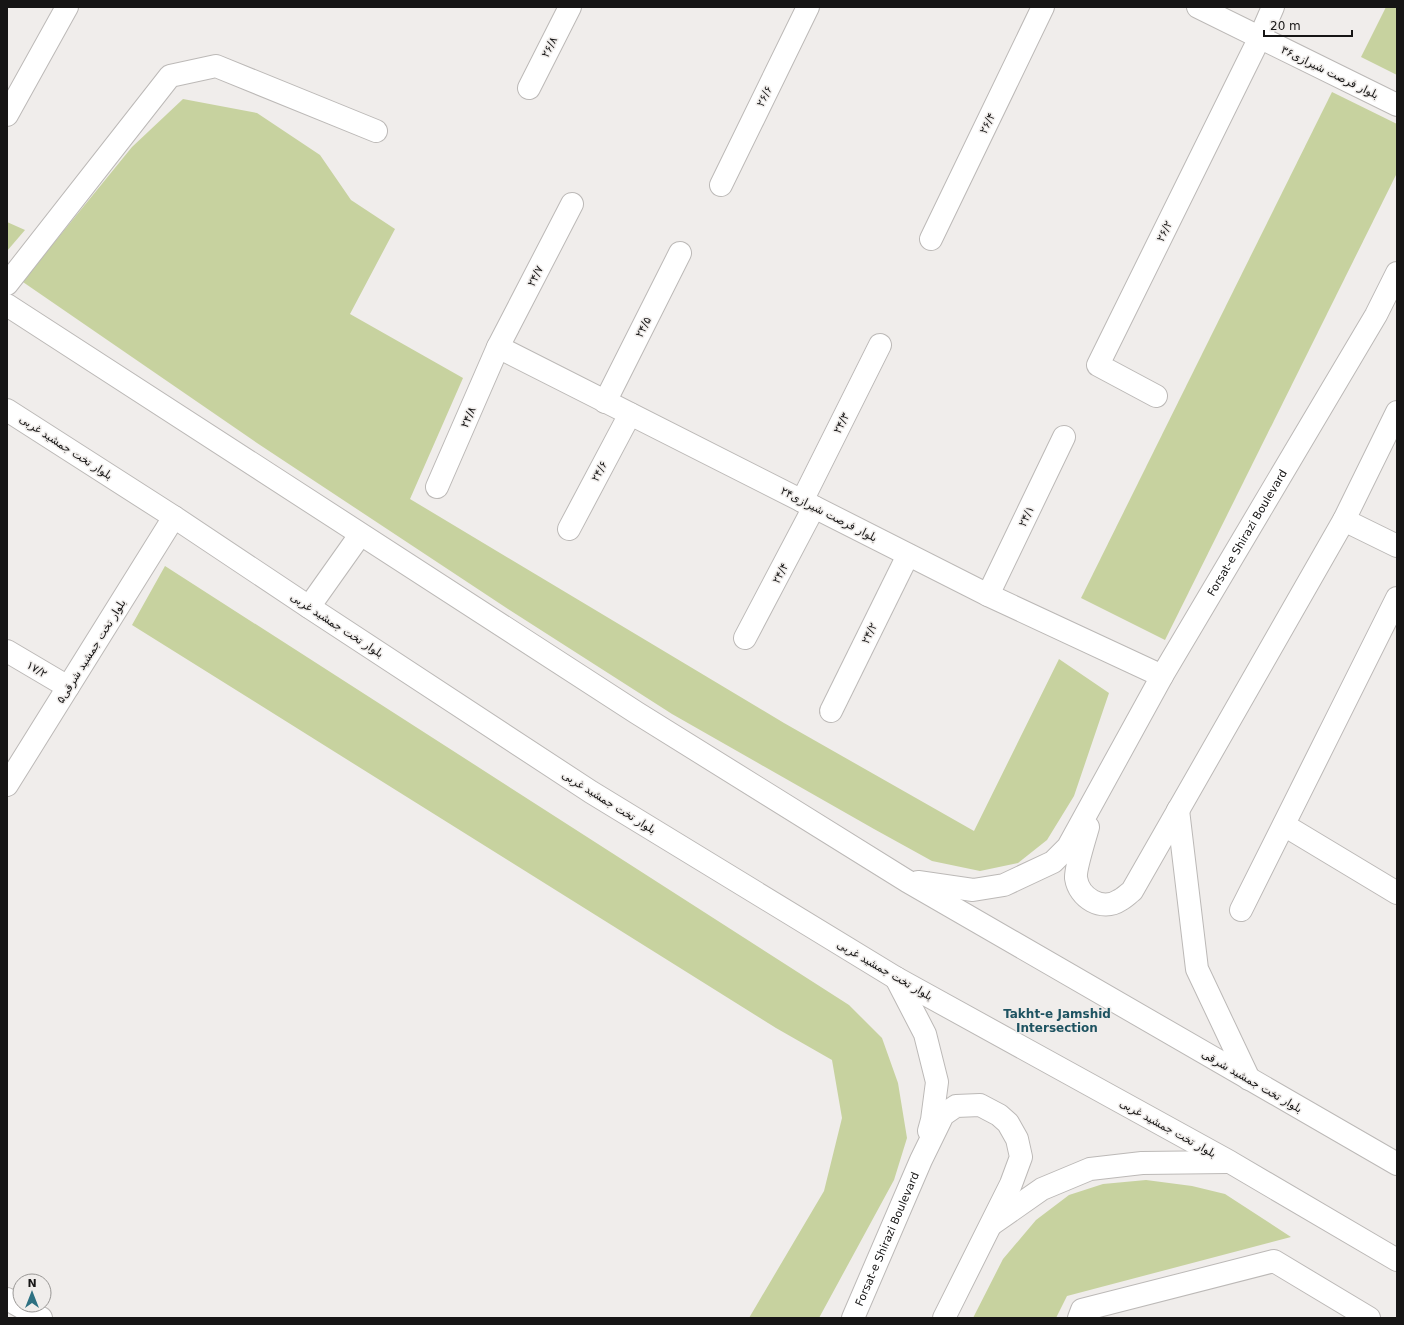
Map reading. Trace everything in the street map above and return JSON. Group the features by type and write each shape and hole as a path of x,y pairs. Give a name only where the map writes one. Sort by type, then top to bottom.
{"main road":[{"path":"7,115 67,7"},
{"name":"۲۶/۸","path":"529,88 570,7"},
{"name":"۲۶/۶","path":"720,185 808,7"},
{"name":"۲۶/۴","path":"932,239 1043,7"},
{"name":"بلوار فرصت شیرازی۳۶","path":"1198,7 1397,105"},
{"path":"1260,37 1273,7"},
{"name":"۲۶/۲","path":"1156,396 1098,365 1260,37"},
{"path":"7,284 170,76 216,66 376,131"},
{"name":"۲۴/۷","path":"498,347 572,204"},
{"name":"۲۴/۵","path":"606,402 680,253"},
{"name":"Forsat-e Shirazi Boulevard","path":"1096,793 1162,676 1376,315 1397,273"},
{"path":"7,305 637,713 907,881 973,890 1004,885 1034,872 1053,862 1068,847 1096,793"},
{"name":"۲۴/۳","path":"808,504 880,345"},
{"name":"بلوار فرصت شیرازی۲۴","path":"498,347 988,595 1162,676"},
{"name":"۲۴/۸","path":"437,487 498,347"},
{"name":"بلوار تخت جمشید غربی","path":"7,410 174,517 591,792 896,978 1230,1162"},
{"path":"1096,793 1076,877 1079,889 1089,900 1103,905 1119,901 1132,890 1344,520 1397,412"},
{"name":"۲۴/۶","path":"569,529 630,414"},
{"name":"۲۴/۱","path":"988,595 1064,437"},
{"name":"۲۴/۴","path":"745,638 808,504"},
{"name":"بلوار تخت جمشید شرقی۵","path":"7,784 174,517"},
{"path":"1344,520 1397,546"},
{"path":"309,607 360,535"},
{"name":"۲۴/۲","path":"831,711 908,555"},
{"path":"1241,910 1397,598"},
{"name":"۱۷/۲","path":"7,651 68,687"},
{"path":"1178,810 1197,969 1248,1079"},
{"path":"1284,825 1397,893"},
{"name":"بلوار تخت جمشید شرقی","path":"907,881 1397,1164"},
{"path":"896,978 926,1034 937,1082 932,1120 921,1160"},
{"path":"921,1160 943,1115 956,1106 980,1105 999,1115 1008,1123 1017,1139 1021,1157 1011,1184 944,1318"},
{"name":"Forsat-e Shirazi Boulevard","path":"853,1318 921,1160"},
{"path":"991,1224 1042,1189 1090,1169 1142,1163 1230,1162 1397,1260"},
{"path":"1079,1318 1082,1310 1274,1261 1369,1318"},
{"path":"7,1300 42,1318"}],"green space":[{"path":"1386,7 1397,7 1397,75 1361,57"},
{"path":"1332,92 1397,124 1397,173 1165,640 1081,598"},
{"path":"183,99 257,113 320,155 351,200 395,229 350,314 463,378 410,499 784,723 974,831 1059,659 1109,693 1074,796 1047,840 1018,863 980,871 932,861 672,714 508,609 260,445 20,280 57,239 132,147"},
{"path":"7,222 25,230 7,251"},
{"path":"165,566 849,1005 882,1038 898,1083 907,1138 894,1180 819,1318 749,1318 824,1191 842,1118 832,1060 776,1028 132,625"},
{"path":"1146,1180 1192,1186 1225,1194 1291,1237 1067,1296 1056,1318 973,1318 1003,1259 1036,1220 1069,1195 1103,1184"}],"district":[{"name":"Takht-e Jamshid Intersection","path":"1057,1021"}]}
